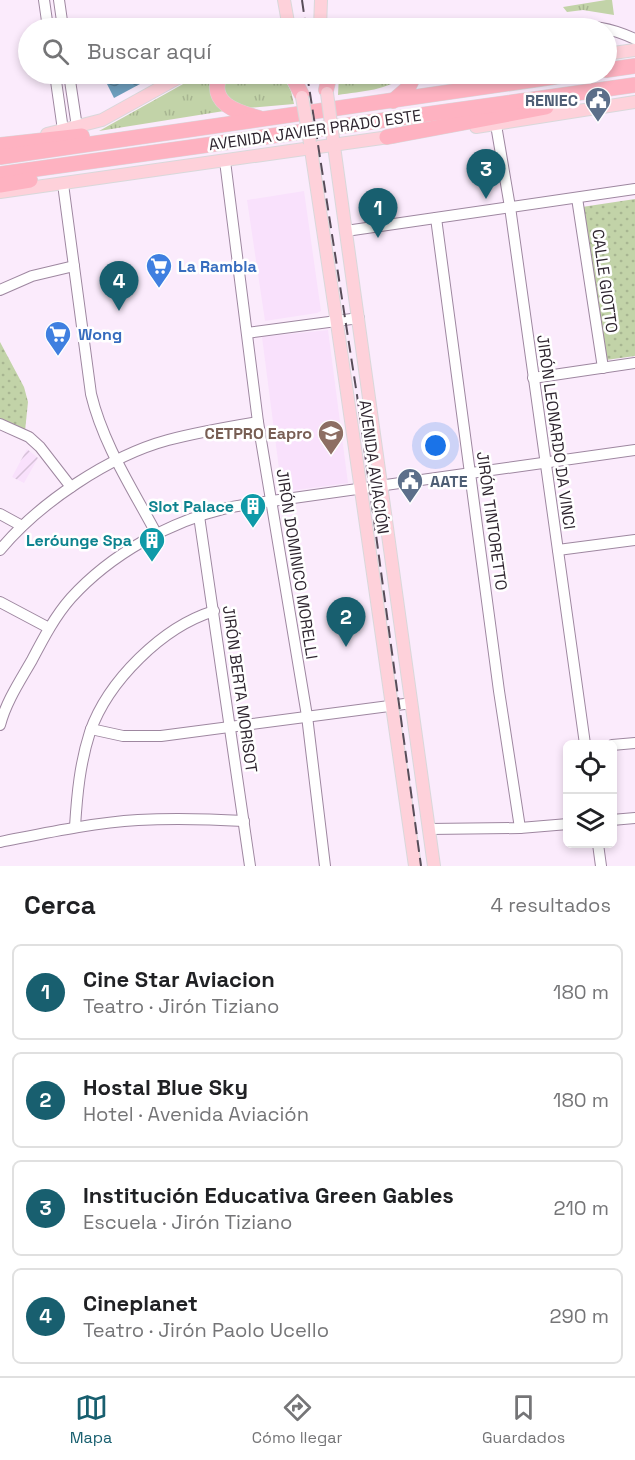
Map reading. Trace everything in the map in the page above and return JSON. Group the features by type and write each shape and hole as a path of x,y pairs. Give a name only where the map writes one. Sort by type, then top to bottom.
{"highway":[{"path":"617,68 635,66"},
{"path":"218,84 222,101 235,111 265,120"},
{"path":"296,84 302,96"},
{"path":"327,91 328,84"},
{"path":"393,100 410,84"},
{"name":"AVENIDA JAVIER PRADO ESTE","path":"0,157 265,120 497,84"},
{"path":"387,137 620,93 635,86"},
{"name":"AVENIDA JAVIER PRADO ESTE","path":"0,174 635,86"},
{"path":"0,143 99,135 154,136"},
{"path":"0,184 93,170 142,154"}],"main road":[{"path":"284,0 288,18"},
{"path":"320,18 321,0"},
{"path":"617,52 635,50"},
{"path":"0,143 102,120 167,84"},
{"name":"AVENIDA AVIACIÓN","path":"300,84 337,321 415,866"},
{"name":"AVENIDA AVIACIÓN","path":"326,84 434,866"},
{"name":"AVENIDA JAVIER PRADO ESTE","path":"0,192 225,161 334,142 496,124 635,102"}],"street":[{"path":"44,0 47,18"},
{"path":"58,0 61,18"},
{"path":"617,31 635,39"},
{"path":"56,84 63,130"},
{"path":"70,84 76,127"},
{"name":"JIRÓN LEONARDO DA VINCI","path":"496,124 510,207 584,740"},
{"name":"JIRÓN DOMINICO MORELLI","path":"225,161 258,422 307,716 325,866"},
{"path":"63,184 96,417 156,533"},
{"path":"346,231 635,189"},
{"name":"CALLE GIOTTO","path":"577,198 603,368"},
{"name":"JIRÓN TINTORETTO","path":"436,218 499,691 520,828"},
{"path":"0,290 32,276 74,266"},
{"path":"247,333 359,318"},
{"path":"533,378 635,363"},
{"path":"0,550 22,526 71,487 117,460 166,440 258,422"},
{"path":"0,424 28,437 40,447 71,487"},
{"path":"0,725 4,701 49,628 70,600 108,565 156,533 227,508 635,450"},
{"path":"0,514 22,526"},
{"name":"JIRÓN BERTA MORISOT","path":"199,516 250,866"},
{"path":"558,550 635,540"},
{"path":"0,602 49,628"},
{"path":"75,826 79,779 91,729 105,702 134,664 152,646 198,616 214,611"},
{"path":"91,729 123,736 142,737 412,703"},
{"path":"617,744 635,742"},
{"path":"617,820 635,818"},
{"path":"0,842 75,826 138,820 244,821"},
{"path":"429,829 520,828 563,824"},
{"path":"599,848 601,866"}],"shaded area":[{"path":"304,191 321,311 265,321 247,200"},
{"path":"328,330 348,483 282,492 262,337"},
{"path":"27,449 38,458 24,483 12,477"}],"green space":[{"path":"612,0 614,15 583,10 567,12 563,7"},
{"path":"183,84 211,84 213,100 224,111 99,131"},
{"path":"224,84 287,84 294,104 248,108 236,105 223,92"},
{"path":"339,84 391,84 365,91 338,95"},
{"path":"635,199 635,356 606,360 582,207"},
{"path":"0,342 24,387 28,402 25,431 0,419"}],"water":[{"path":"107,84 140,84 114,98"}],"railway":[{"path":"302,0 305,18"},
{"path":"309,84 357,395 421,866"}],"place":[{"name":"RENIEC","path":"598,123"},
{"name":"Institución Educativa Green Gables","path":"486,199"},
{"name":"Cine Star Aviacion","path":"378,238"},
{"name":"La Rambla","path":"159,289"},
{"name":"Cineplanet","path":"119,311"},
{"name":"Wong","path":"58,357"},
{"name":"CETPRO Eapro","path":"331,456"},
{"name":"AATE","path":"410,504"},
{"name":"Slot Palace","path":"253,529"},
{"name":"Leróunge Spa","path":"152,563"},
{"name":"Hostal Blue Sky","path":"346,647"}]}
